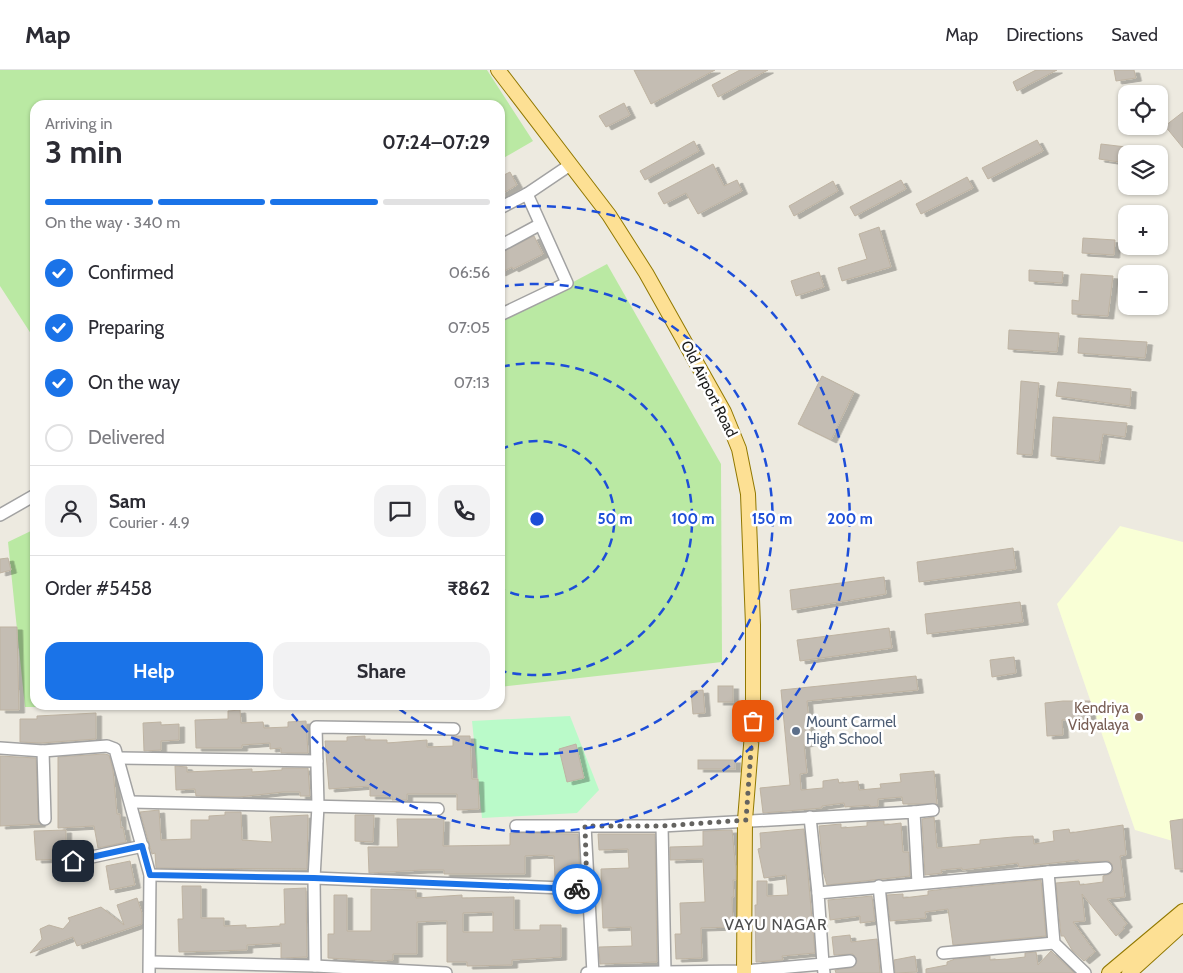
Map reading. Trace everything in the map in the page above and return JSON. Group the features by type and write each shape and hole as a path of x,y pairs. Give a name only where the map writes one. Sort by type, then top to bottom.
{"main road":[{"name":"Old Airport Road","path":"498,70 609,215 646,274 724,412 739,449 748,494 753,625 753,721 746,820 744,972"},
{"path":"1109,973 1183,911"},
{"path":"1129,973 1183,924"}],"street":[{"path":"505,205 570,165"},
{"path":"505,313 567,283 526,194"},
{"path":"505,243 539,225"},
{"path":"0,515 30,498"},
{"path":"316,966 314,878 318,806 316,727 454,729"},
{"path":"0,748 43,751 108,746 115,749 150,875 150,968 316,966 337,970 446,973"},
{"path":"43,751 44,819"},
{"path":"119,758 317,760"},
{"path":"131,802 438,809"},
{"path":"516,826 662,826 933,810"},
{"path":"914,812 918,883"},
{"path":"810,817 824,968"},
{"path":"585,826 593,973"},
{"path":"662,826 665,973"},
{"path":"73,861 142,846"},
{"path":"818,893 879,886 1106,868"},
{"path":"1048,872 1054,943 1085,973"},
{"path":"150,875 314,878 587,889"},
{"path":"879,886 888,973"},
{"path":"942,954 1054,943"},
{"path":"587,973 744,972 824,968 850,961"}],"shaded area":[{"name":"Kendriya Vidyalaya","path":"1120,526 1183,542 1183,844 1135,830 1057,604"},
{"path":"570,716 599,790 577,813 482,818 472,721"}],"green space":[{"path":"0,70 487,70 533,141 505,157 505,100 30,100 30,332 0,286"},
{"path":"607,264 721,464 722,662 505,686 505,318"},
{"path":"30,531 30,707 25,707 8,542"}],"building":[{"path":"634,70 715,70 651,104"},
{"path":"740,70 768,70 718,97 712,85"},
{"path":"1036,70 1057,70 1017,91 1013,82"},
{"path":"1114,70 1134,70 1136,78 1116,81"},
{"path":"624,103 630,115 606,127 599,116"},
{"path":"1183,112 1183,148 1168,130 1168,124"},
{"path":"1037,140 1043,151 988,179 982,168"},
{"path":"694,141 699,151 645,180 640,171"},
{"path":"1101,144 1118,146 1118,162 1099,159"},
{"path":"713,164 724,186 737,180 742,191 698,214 686,193 664,204 658,193"},
{"path":"510,172 517,185 505,192 505,174"},
{"path":"967,177 973,188 921,214 916,204"},
{"path":"901,180 906,189 855,216 850,207"},
{"path":"833,181 838,191 794,216 789,206"},
{"path":"879,227 891,267 842,281 838,268 867,259 859,234"},
{"path":"534,236 543,254 513,269 512,267 505,270 505,250"},
{"path":"1083,238 1115,240 1114,255 1082,253"},
{"path":"1029,270 1063,272 1062,283 1029,281"},
{"path":"819,272 824,287 796,296 791,281"},
{"path":"1081,274 1113,276 1108,316 1072,314 1072,300 1079,301"},
{"path":"1009,330 1059,333 1057,352 1008,349"},
{"path":"1079,338 1147,342 1145,358 1078,353"},
{"path":"822,376 854,392 831,440 798,424"},
{"path":"1021,381 1039,383 1032,455 1017,454"},
{"path":"1058,382 1131,389 1130,406 1056,396"},
{"path":"1053,417 1127,423 1125,437 1103,434 1099,461 1051,456"},
{"path":"1013,548 1016,569 919,582 917,562"},
{"path":"8,558 11,570 0,573 0,559"},
{"path":"884,577 886,594 792,610 790,590"},
{"path":"1020,602 1023,622 927,634 925,614"},
{"path":"0,627 17,627 19,710 0,710"},
{"path":"889,628 892,648 800,661 797,640"},
{"path":"1014,657 1016,673 992,677 990,660"},
{"path":"916,676 918,690 807,701 811,743 804,744 807,773 800,774 801,790 823,788 823,781 838,779 839,783 858,781 859,790 881,788 880,784 901,782 900,774 934,771 937,804 903,804 902,797 878,799 878,806 870,807 870,805 845,807 844,803 822,806 822,808 763,813 760,788 790,785 781,690"},
{"path":"718,686 733,686 733,702 718,702"},
{"path":"703,690 705,713 693,714 691,691"},
{"path":"1090,701 1090,719 1062,720 1063,735 1047,736 1045,703"},
{"path":"240,710 241,723 263,722 264,728 288,727 288,722 306,721 308,753 281,753 281,748 270,749 270,743 242,745 242,748 196,748 195,720 228,719 228,711"},
{"path":"96,713 96,739 41,743 20,742 20,719 37,719 37,716"},
{"path":"161,722 161,725 179,724 179,740 161,741 161,750 144,751 143,723"},
{"path":"365,736 365,740 387,740 387,743 427,740 427,747 453,746 453,736 470,736 472,779 478,779 479,809 457,810 457,794 407,794 407,800 392,800 392,796 370,796 370,786 329,789 325,741 347,741 347,737"},
{"path":"576,744 584,778 567,782 559,749"},
{"path":"109,755 113,770 117,814 120,814 121,828 123,827 126,842 98,848 94,826 58,828 58,757"},
{"path":"0,756 36,758 38,819 40,824 0,826"},
{"path":"698,760 735,760 735,769 698,769"},
{"path":"175,766 187,767 187,772 252,769 252,772 282,770 282,768 308,768 310,796 300,796 300,792 283,792 239,797 196,796 195,789 176,790"},
{"path":"159,810 161,840 191,839 191,820 209,820 209,816 225,815 225,812 241,812 242,840 272,842 270,817 308,815 307,869 156,868 155,853 152,854 140,812"},
{"path":"355,815 374,815 373,842 355,841"},
{"path":"934,817 937,848 980,844 980,840 1033,836 1034,844 1054,841 1053,831 1069,829 1070,833 1123,825 1126,855 1120,856 1125,897 1107,899 1127,924 1116,936 1082,894 1085,921 1073,922 1095,952 1084,961 1072,950 1064,936 1061,936 1056,883 1079,881 1080,885 1103,882 1103,876 1113,871 1112,864 1109,861 1079,862 1079,860 1019,867 1018,863 962,870 962,868 941,870 942,873 925,875 922,819"},
{"path":"397,819 444,819 443,846 510,845 510,833 578,834 580,877 555,878 554,856 541,855 525,856 525,874 444,874 444,870 369,873 368,847 398,847"},
{"path":"1183,819 1183,869 1175,869 1170,821"},
{"path":"884,821 884,825 901,823 903,852 909,852 910,876 827,885 823,871 819,826 841,824 841,828 867,826 867,822"},
{"path":"804,829 815,953 782,956 783,960 756,962 755,905 757,905 757,881 767,881 767,896 788,895 786,875 764,878 758,849 761,848 760,833"},
{"path":"66,830 66,859 36,860 34,831"},
{"path":"732,830 736,870 736,880 733,880 734,897 732,897 733,927 701,928 702,958 676,959 675,934 681,934 680,903 705,902 703,859 670,860 670,847 703,846 703,831"},
{"path":"598,834 655,834 657,962 600,964 599,947 632,946 631,927 603,928 602,904 601,869 629,868 628,849 599,850"},
{"path":"130,861 135,885 110,890 106,866"},
{"path":"1041,880 1046,936 953,945 948,909 925,912 926,918 890,921 887,895 903,894 903,898 928,895 928,891"},
{"path":"182,886 201,886 201,918 224,918 224,926 246,925 246,928 285,924 284,889 306,888 307,957 281,958 281,943 247,945 247,950 179,952 178,919 183,919"},
{"path":"371,889 416,890 416,898 462,895 462,898 514,897 514,930 540,930 540,925 561,925 561,957 512,960 512,965 467,966 467,962 447,962 447,921 436,921 417,922 417,954 393,954 393,960 382,961 328,958 328,934 334,934 334,895 347,895 347,931 371,931","holes":["493,912 493,932 463,932 463,913"]},
{"path":"872,896 875,921 860,923 860,916 830,920 828,900"},
{"path":"137,898 142,913 142,924 77,946 73,937 30,953 42,939 40,929 49,925 63,929 70,921 68,918 101,907 124,925 117,905"},
{"path":"850,935 851,942 877,939 880,973 836,973 835,970 854,967 857,961 853,954 834,955 832,937"},
{"path":"1051,951 1074,973 926,973 926,969 947,965 947,962 955,959 990,956 990,960 1008,959 1025,957 1025,953 1036,952 1038,965"},
{"path":"915,956 917,972 895,973 894,960"}],"way so far":[{"path":"577,889 587,889 585,826 662,826 746,820 753,721"}],"place":[{"name":"Kendriya Vidyalaya","path":"1139,717"},
{"name":"Mount Carmel High School","path":"796,731"}],"district":[{"name":"VAYU NAGAR","path":"776,924"}],"route":[{"path":"73,861 142,846 150,875 314,878 577,889"}]}
